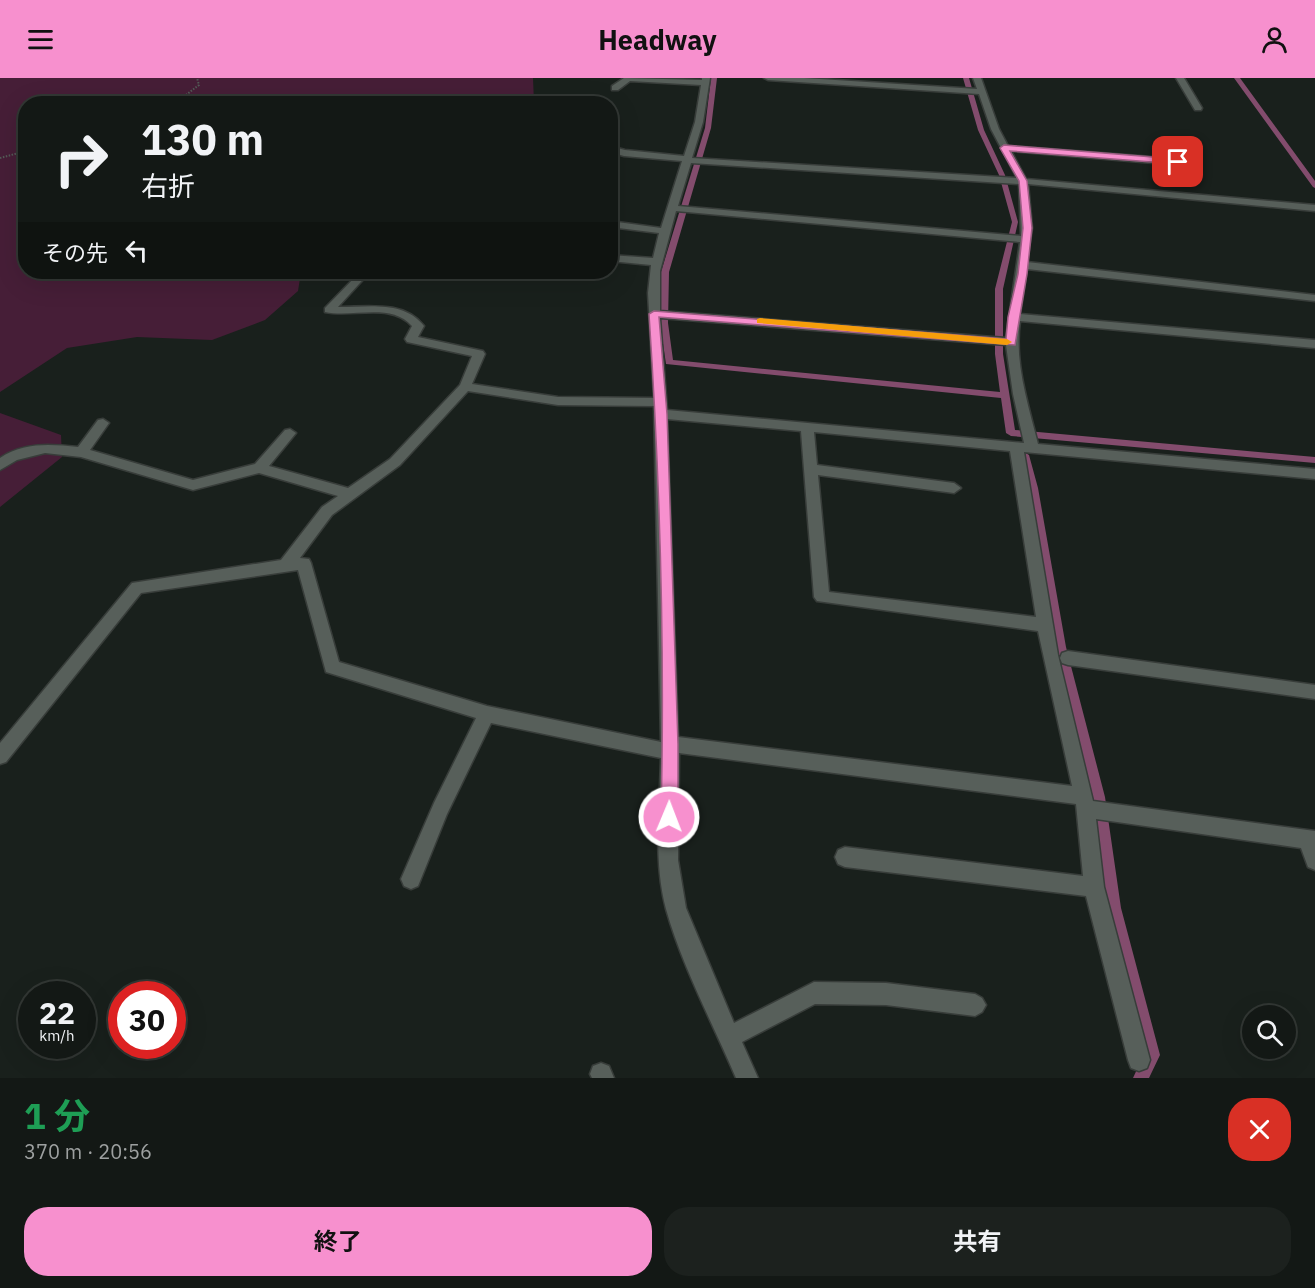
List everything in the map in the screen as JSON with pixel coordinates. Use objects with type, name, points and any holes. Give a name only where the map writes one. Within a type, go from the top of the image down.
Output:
[{"type":"street","points":[[680,78],[705,80]]},
{"type":"street","points":[[768,78],[973,91]]},
{"type":"street","points":[[977,78],[973,91],[1023,181],[1027,228],[1017,238]]},
{"type":"street","points":[[1180,78],[1198,108]]},
{"type":"street","points":[[615,88],[628,79],[705,80]]},
{"type":"street","points":[[705,80],[693,160],[680,208],[665,231],[653,293],[660,314],[670,748],[669,860],[676,908],[747,1078]]},
{"type":"street","points":[[1004,148],[1178,162]]},
{"type":"street","points":[[618,151],[693,160],[1023,181],[1315,208]]},
{"type":"street","points":[[680,208],[1017,238]]},
{"type":"street","points":[[618,225],[665,231]]},
{"type":"street","points":[[1017,238],[1023,266],[1013,317],[1002,342],[1019,394],[1027,441],[1045,625],[1093,807],[1094,887],[1139,1060]]},
{"type":"street","points":[[618,259],[658,262]]},
{"type":"street","points":[[1023,266],[1314,298]]},
{"type":"street","points":[[286,565],[327,511],[395,462],[465,387],[479,354],[411,339],[418,326],[409,316],[393,310],[329,310],[358,279]]},
{"type":"street","points":[[660,314],[1002,342]]},
{"type":"street","points":[[1013,317],[1315,344]]},
{"type":"street","points":[[465,387],[558,402],[661,408],[807,428],[1027,441],[1315,474]]},
{"type":"street","points":[[81,452],[103,423]]},
{"type":"street","points":[[807,428],[822,597],[1045,625]]},
{"type":"street","points":[[259,468],[290,433]]},
{"type":"street","points":[[0,465],[12,456],[45,448],[81,452],[193,485],[259,468],[350,494]]},
{"type":"street","points":[[810,469],[954,488]]},
{"type":"street","points":[[0,756],[137,586],[304,563],[332,667],[487,714],[670,748],[1312,840],[1315,860]]},
{"type":"street","points":[[1068,658],[1315,692]]},
{"type":"street","points":[[411,879],[440,809],[487,714]]},
{"type":"street","points":[[845,857],[1094,887]]},
{"type":"street","points":[[729,1037],[814,993],[886,994],[975,1005]]},
{"type":"path","points":[[185,96],[199,85],[197,78]]},
{"type":"path","points":[[0,158],[18,153]]},
{"type":"shaded area","points":[[0,78],[533,78],[534,96],[18,96],[18,279],[300,279],[298,291],[265,320],[212,340],[137,337],[67,348],[0,392]]},
{"type":"shaded area","points":[[0,413],[61,435],[62,457],[0,507]]},
{"type":"waterway","points":[[714,78],[708,128],[665,272],[664,323],[669,362],[1003,395]]},
{"type":"waterway","points":[[966,78],[981,130],[1002,175],[1015,222],[999,289],[999,354],[1011,433],[1315,460]]},
{"type":"waterway","points":[[1237,78],[1315,186]]},
{"type":"waterway","points":[[1024,455],[1033,488],[1060,647],[1099,797],[1114,908],[1152,1055],[1141,1078]]},
{"type":"slow traffic","points":[[760,321],[1007,342]]},
{"type":"route","points":[[669,817],[670,744],[661,414],[654,314],[1011,342],[1013,317],[1023,274],[1027,228],[1023,181],[1004,148],[1178,162]]}]
